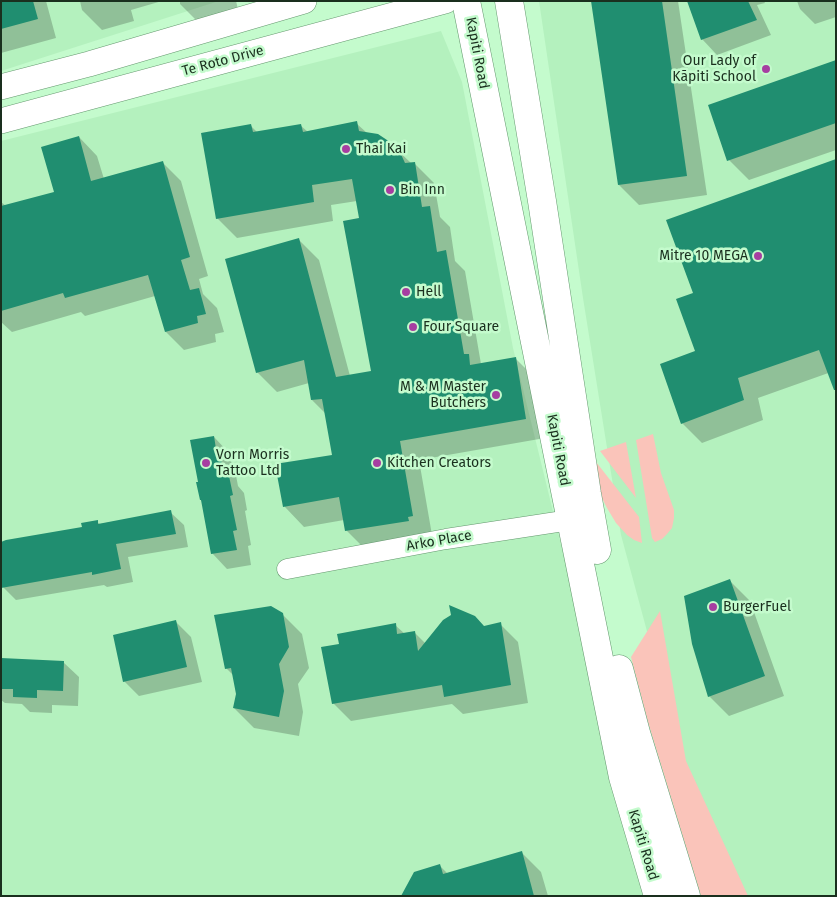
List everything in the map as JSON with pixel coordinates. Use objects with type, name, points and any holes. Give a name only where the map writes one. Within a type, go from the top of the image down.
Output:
[{"type":"main road","name":"Kapiti Road","points":[[466,1],[581,518],[636,733],[686,896]]},
{"type":"main road","name":"Kapiti Road","points":[[507,8],[542,201],[581,518],[623,777],[658,896]]},
{"type":"main road","points":[[623,777],[636,733]]},
{"type":"street","points":[[1,87],[304,1]]},
{"type":"street","points":[[367,22],[378,11],[381,1]]},
{"type":"street","name":"Te Roto Drive","points":[[1,121],[445,1]]},
{"type":"street","points":[[129,51],[139,84]]},
{"type":"street","name":"Arko Place","points":[[287,569],[446,539],[581,518]]},
{"type":"shaded area","points":[[1,1],[219,1],[1,71]]},
{"type":"shaded area","points":[[539,1],[836,1],[836,896],[727,896],[685,772],[621,535],[583,298]]},
{"type":"shaded area","points":[[441,31],[462,82],[513,348],[606,728],[653,896],[1,896],[1,141]]},
{"type":"shaded area","points":[[653,434],[661,473],[674,510],[672,528],[662,539],[655,542],[652,538],[636,440]]},
{"type":"shaded area","points":[[626,442],[636,498],[600,451]]},
{"type":"shaded area","points":[[593,458],[639,517],[642,543],[627,535],[616,523],[607,508],[600,494]]},
{"type":"shaded area","points":[[660,611],[686,761],[748,896],[701,896],[648,722],[631,657]]},
{"type":"building","points":[[1,1],[33,1],[38,19],[1,29]]},
{"type":"building","points":[[591,1],[662,1],[687,176],[618,185]]},
{"type":"building","points":[[687,1],[748,1],[757,20],[701,40]]},
{"type":"building","points":[[836,60],[836,123],[727,161],[708,105]]},
{"type":"building","points":[[357,121],[359,131],[378,134],[399,150],[405,163],[415,162],[422,207],[430,206],[437,252],[446,250],[464,354],[469,354],[470,365],[516,357],[526,419],[400,441],[413,516],[408,517],[409,521],[345,531],[339,497],[283,507],[275,464],[332,455],[322,399],[311,400],[304,360],[256,373],[225,259],[299,238],[336,377],[371,371],[343,221],[359,218],[352,179],[312,185],[314,202],[216,219],[201,133],[251,124],[253,132],[301,124],[303,132]]},
{"type":"building","points":[[79,136],[91,181],[163,161],[190,257],[181,260],[190,290],[199,288],[206,314],[197,316],[198,323],[165,332],[148,275],[65,298],[63,293],[1,311],[1,206],[54,192],[41,147]]},
{"type":"building","name":"Mitre 10 MEGA","points":[[836,159],[836,390],[834,390],[819,350],[738,378],[744,400],[681,424],[660,364],[695,351],[676,299],[693,293],[666,220]]},
{"type":"building","points":[[214,436],[216,449],[219,448],[224,477],[229,476],[233,495],[230,496],[237,530],[233,531],[237,550],[211,554],[196,482],[198,482],[190,440]]},
{"type":"building","points":[[171,510],[176,534],[116,544],[121,569],[92,575],[92,572],[1,588],[1,542],[82,527],[81,523],[98,520],[98,524]]},
{"type":"building","points":[[730,579],[765,676],[708,697],[692,644],[684,596]]},
{"type":"building","points":[[449,605],[475,616],[484,626],[501,622],[511,685],[444,697],[442,685],[332,704],[321,647],[339,644],[337,634],[396,623],[397,634],[415,631],[418,651],[443,620],[451,615]]},
{"type":"building","points":[[271,606],[283,613],[289,647],[279,664],[284,691],[279,717],[233,708],[236,694],[231,668],[225,669],[214,615]]},
{"type":"building","points":[[176,620],[187,667],[123,682],[113,635]]},
{"type":"building","points":[[1,658],[64,661],[63,691],[37,690],[37,698],[13,697],[13,689],[1,689]]},
{"type":"building","points":[[522,851],[534,896],[401,896],[414,872],[440,864],[443,874]]},
{"type":"place","name":"Our Lady of Kāpiti School","points":[[766,69]]},
{"type":"place","name":"Thai Kai","points":[[346,149]]},
{"type":"place","name":"Bin Inn","points":[[390,190]]},
{"type":"place","name":"Mitre 10 MEGA","points":[[758,256]]},
{"type":"place","name":"Hell","points":[[406,292]]},
{"type":"place","name":"Four Square","points":[[413,327]]},
{"type":"place","name":"M & M Master Butchers","points":[[496,395]]},
{"type":"place","name":"Vorn Morris Tattoo Ltd","points":[[206,463]]},
{"type":"place","name":"Kitchen Creators","points":[[377,463]]},
{"type":"place","name":"BurgerFuel","points":[[713,607]]}]
